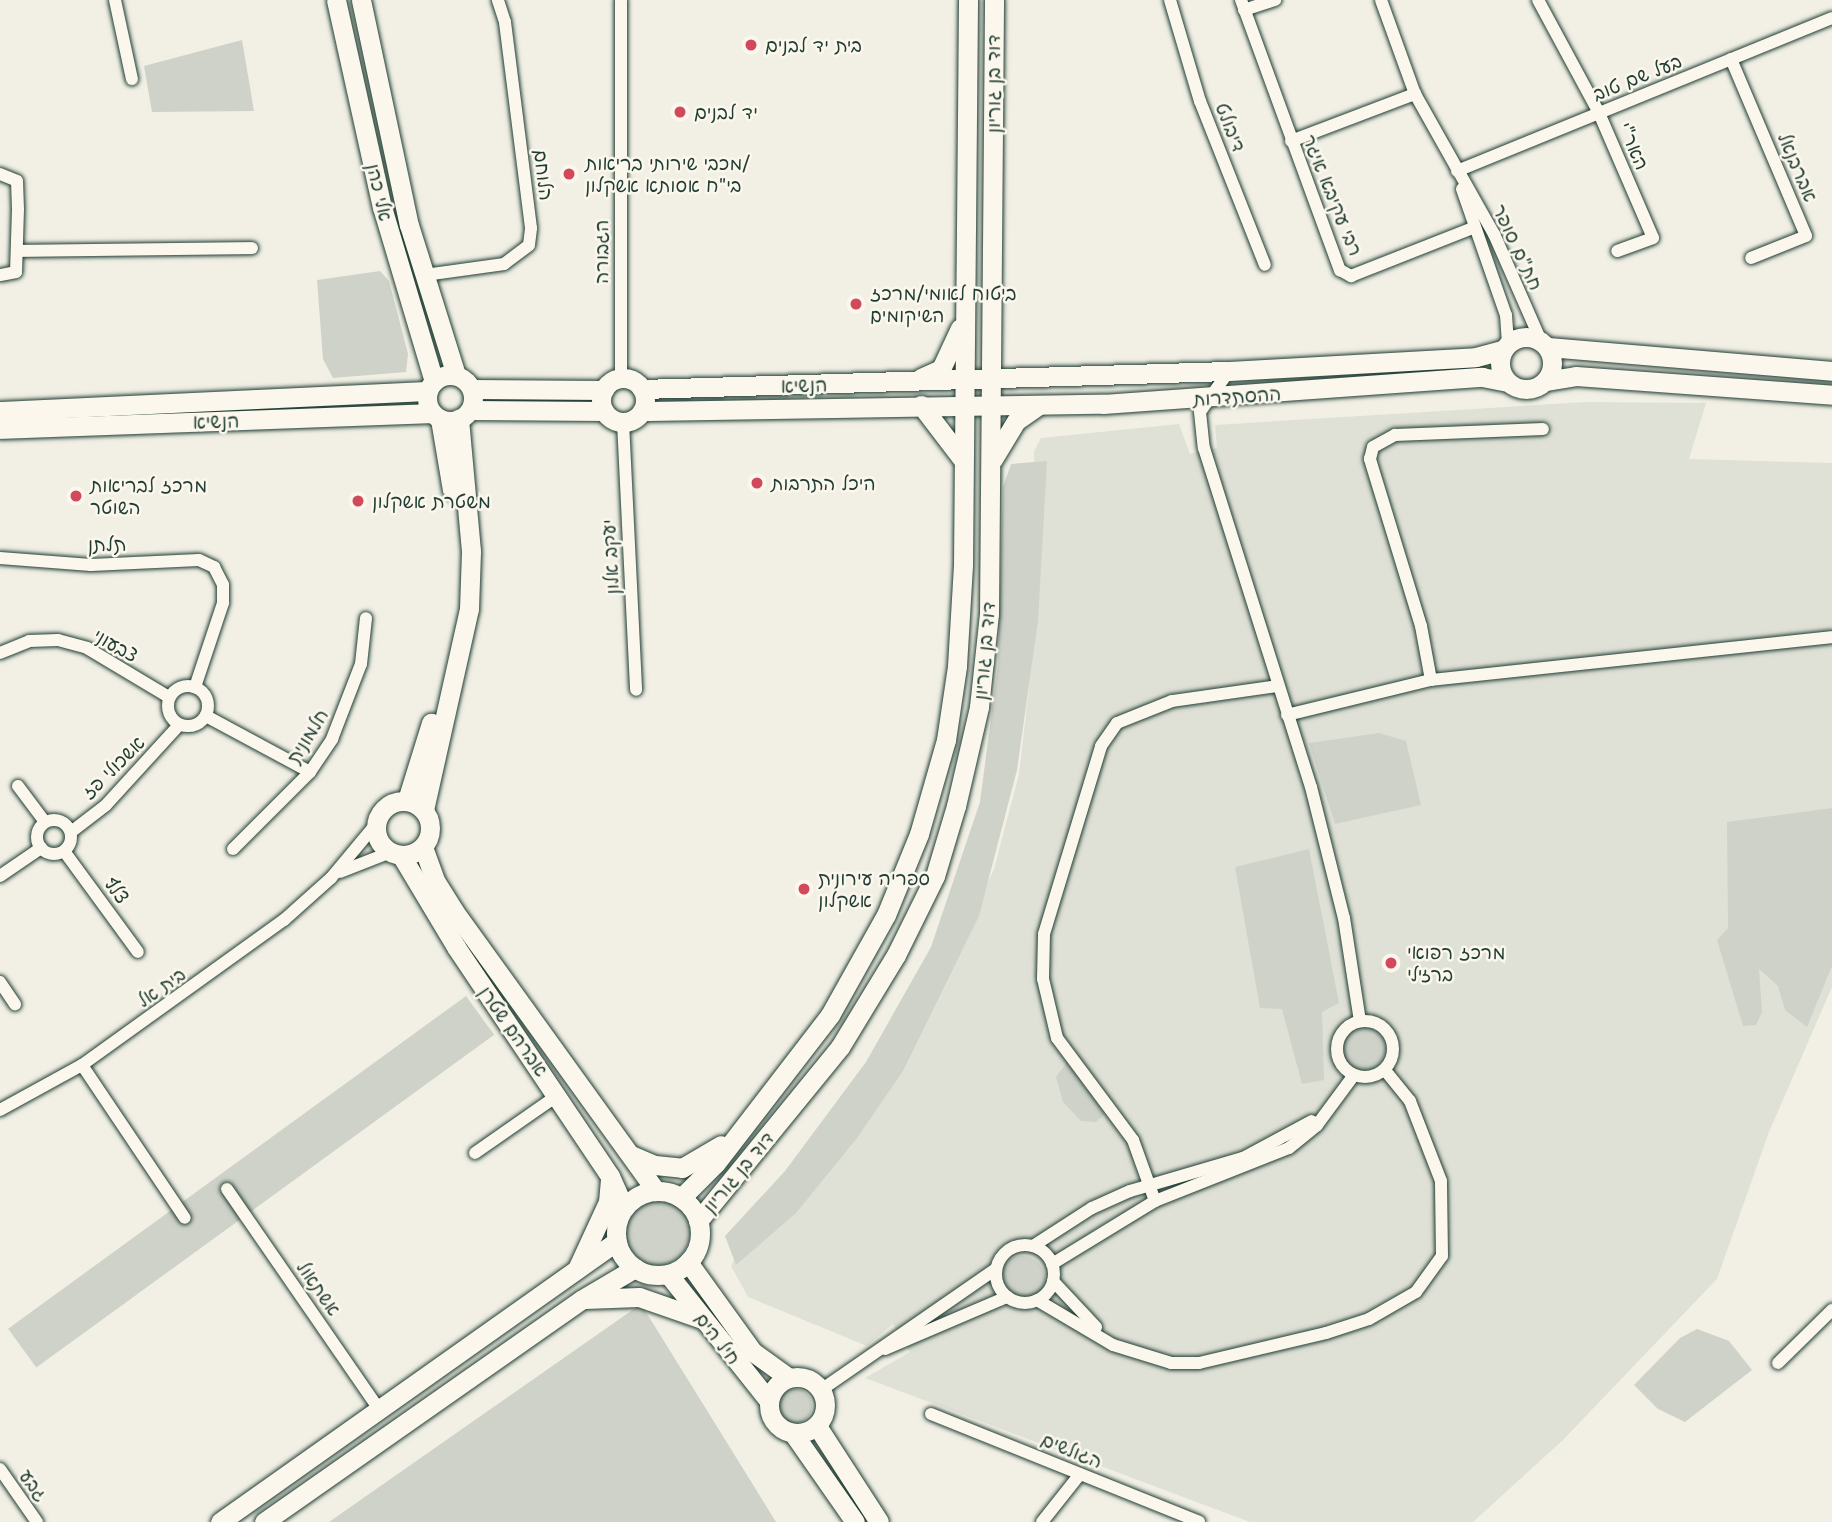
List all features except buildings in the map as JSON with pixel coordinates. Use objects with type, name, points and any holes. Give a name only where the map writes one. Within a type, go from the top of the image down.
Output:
[{"type":"street","points":[[115,0],[132,79]]},
{"type":"street","name":"אלי כהן","points":[[337,0],[382,207],[431,386],[450,415]]},
{"type":"street","name":"אלי כהן","points":[[361,0],[410,225],[456,375]]},
{"type":"street","name":"הלוחם","points":[[425,275],[504,264],[529,246],[524,173],[505,22],[498,0]]},
{"type":"street","name":"הגבורה","points":[[621,0],[621,378]]},
{"type":"street","name":"דוד בן גוריון","points":[[681,1198],[741,1130],[830,1015],[886,915],[919,834],[946,740],[957,666],[965,378],[968,0]]},
{"type":"street","name":"דוד בן גוריון","points":[[698,1220],[825,1070],[896,955],[935,876],[979,707],[989,614],[994,0]]},
{"type":"street","name":"דיבולט","points":[[1170,0],[1200,101],[1265,265]]},
{"type":"street","points":[[1243,5],[1275,0]]},
{"type":"street","name":"חת\"ם סופר","points":[[1381,0],[1415,94],[1494,234],[1544,344]]},
{"type":"street","name":"האר\"י","points":[[1538,0],[1599,113],[1653,238],[1617,251]]},
{"type":"street","name":"רבי עקיבא איגר","points":[[1243,5],[1340,270],[1352,276],[1473,229]]},
{"type":"street","name":"בעל שם טוב","points":[[1457,172],[1832,18]]},
{"type":"street","name":"אברבנאל","points":[[1731,59],[1806,236],[1751,258]]},
{"type":"street","points":[[1291,141],[1415,94]]},
{"type":"street","name":"חת\"ם סופר","points":[[1457,172],[1473,229],[1506,315],[1506,346]]},
{"type":"street","points":[[0,174],[17,181],[16,272],[0,275]]},
{"type":"street","points":[[17,251],[252,248]]},
{"type":"street","points":[[907,382],[941,369],[966,312]]},
{"type":"street","points":[[1832,371],[1544,344],[1524,336],[1506,346],[1501,370],[1508,382],[1531,389],[1545,380],[1576,376],[1832,395]]},
{"type":"street","points":[[992,340],[1003,360],[1028,377]]},
{"type":"street","points":[[1544,344],[1552,365],[1545,380]]},
{"type":"street","name":"ההסתדרות","points":[[965,378],[1229,371],[1476,358],[1506,346]]},
{"type":"street","points":[[1229,371],[1206,399],[1200,412],[1204,448],[1287,715],[1341,906],[1360,1021]]},
{"type":"street","points":[[456,375],[472,389],[604,390],[621,378],[642,389],[642,411],[623,422],[604,411],[604,390]]},
{"type":"street","name":"הנשיא","points":[[0,411],[431,386],[456,375]]},
{"type":"street","name":"ההסתדרות","points":[[964,404],[1039,405],[1206,399],[1482,377],[1508,382]]},
{"type":"street","name":"הנשיא","points":[[642,389],[965,378]]},
{"type":"street","points":[[416,805],[390,803],[376,824],[379,841],[396,854],[423,847],[430,825],[416,805],[458,594],[458,531],[450,415],[472,389]]},
{"type":"street","name":"הנשיא","points":[[642,411],[964,404]]},
{"type":"street","points":[[921,405],[963,460]]},
{"type":"street","points":[[991,463],[1016,421],[1039,405]]},
{"type":"street","name":"הנשיא","points":[[0,429],[604,411]]},
{"type":"street","name":"יעקב אלון","points":[[623,422],[636,690]]},
{"type":"street","points":[[1431,680],[1421,626],[1370,459],[1373,447],[1395,435],[1543,429]]},
{"type":"street","name":"תלתן","points":[[0,558],[91,565],[199,560],[214,567],[223,585],[223,603],[195,687]]},
{"type":"street","name":"חלמונית","points":[[233,849],[310,772],[332,739],[352,697],[366,618]]},
{"type":"street","points":[[1287,715],[1431,680],[1832,637]]},
{"type":"street","name":"צבעוני","points":[[0,653],[29,641],[58,640],[87,648],[169,697]]},
{"type":"street","points":[[183,686],[195,687],[206,696],[206,716],[191,727],[179,725],[170,716],[169,697],[183,686]]},
{"type":"street","points":[[1155,1201],[1151,1182],[1127,1131],[1057,1038],[1043,979],[1044,934],[1101,746],[1117,723],[1172,701],[1278,686]]},
{"type":"street","points":[[206,716],[310,772]]},
{"type":"street","name":"אשכולי פז","points":[[71,832],[106,805],[179,725]]},
{"type":"street","points":[[18,786],[45,822]]},
{"type":"street","points":[[41,848],[55,854],[64,850],[71,832],[60,821],[45,822]]},
{"type":"street","points":[[41,848],[37,834],[45,822]]},
{"type":"street","name":"בית אל","points":[[0,1111],[82,1065],[284,920],[331,878],[376,824]]},
{"type":"street","name":"אברהם שטרן","points":[[423,847],[436,882],[454,911],[656,1191]]},
{"type":"street","points":[[0,876],[41,848]]},
{"type":"street","name":"צלף","points":[[64,850],[138,952]]},
{"type":"street","name":"בית אל","points":[[331,878],[396,854]]},
{"type":"street","name":"אברהם שטרן","points":[[396,854],[610,1175],[624,1208]]},
{"type":"street","points":[[0,982],[15,1004]]},
{"type":"street","points":[[1360,1021],[1377,1023],[1390,1035],[1393,1057],[1385,1070],[1367,1078],[1354,1075],[1341,1063],[1337,1046],[1345,1029],[1360,1021]]},
{"type":"street","points":[[82,1065],[185,1218]]},
{"type":"street","points":[[1037,1300],[1113,1345],[1171,1363],[1199,1363],[1358,1322],[1416,1292],[1442,1256],[1441,1181],[1410,1101],[1385,1070]]},
{"type":"street","points":[[1052,1264],[1155,1201],[1289,1147],[1336,1105],[1354,1075]]},
{"type":"street","points":[[475,1153],[558,1095]]},
{"type":"street","points":[[821,1390],[996,1269],[1014,1247],[1032,1246],[1092,1208],[1151,1182],[1261,1150],[1336,1105]]},
{"type":"street","points":[[628,1153],[655,1165],[682,1168],[741,1130]]},
{"type":"street","points":[[577,1269],[608,1202],[610,1175]]},
{"type":"street","name":"אשתאול","points":[[227,1189],[379,1409]]},
{"type":"street","points":[[220,1522],[617,1241],[624,1208],[638,1196],[656,1191],[681,1198],[698,1220],[699,1242],[688,1262],[668,1274],[635,1268],[581,1300],[264,1522]]},
{"type":"street","points":[[617,1241],[635,1268]]},
{"type":"street","points":[[1032,1246],[1052,1264],[1053,1281],[1113,1345]]},
{"type":"street","name":"חיל הים","points":[[688,1262],[753,1352],[789,1378]]},
{"type":"street","points":[[996,1269],[998,1284],[1007,1297],[1021,1303],[1037,1300],[1053,1281]]},
{"type":"street","name":"חיל הים","points":[[668,1274],[769,1401]]},
{"type":"street","points":[[581,1300],[639,1297],[706,1321]]},
{"type":"street","points":[[872,1354],[1007,1297]]},
{"type":"street","points":[[1778,1363],[1832,1310]]},
{"type":"street","points":[[817,1426],[825,1404],[821,1390],[806,1379],[789,1378],[776,1387],[769,1401],[777,1426],[793,1433],[855,1522]]},
{"type":"street","name":"הגולשים","points":[[931,1414],[1196,1522]]},
{"type":"street","points":[[793,1433],[817,1426]]},
{"type":"street","points":[[817,1426],[879,1522]]},
{"type":"street","name":"גבע","points":[[0,1469],[37,1522]]},
{"type":"street","points":[[1042,1522],[1080,1474]]},
{"type":"shaded area","points":[[242,40],[254,111],[152,112],[144,66]]},
{"type":"shaded area","points":[[380,271],[389,281],[408,354],[406,372],[333,378],[323,359],[317,280]]},
{"type":"shaded area","name":"מרכז רפואי ברזילי","points":[[1585,402],[1706,403],[1689,459],[1832,463],[1832,987],[1769,1132],[1717,1279],[1562,1441],[1473,1522],[1250,1522],[865,1378],[910,1352],[893,1324],[867,1346],[748,1297],[731,1266],[740,1247],[962,939],[994,869],[1019,774],[1032,661],[1034,451],[1041,438],[1179,424],[1190,454],[1217,448],[1215,425]]},
{"type":"shaded area","points":[[1047,461],[1038,621],[1017,770],[979,916],[903,1071],[857,1138],[796,1213],[736,1265],[725,1236],[785,1171],[866,1062],[931,947],[980,802],[998,664],[1003,487],[1011,464]]},
{"type":"shaded area","points":[[1379,733],[1406,741],[1421,805],[1335,824],[1309,743]]},
{"type":"shaded area","points":[[1832,808],[1832,966],[1807,1027],[1785,1010],[1778,986],[1759,969],[1762,1012],[1756,1025],[1743,1026],[1717,940],[1728,928],[1727,822]]},
{"type":"shaded area","points":[[1309,849],[1339,1003],[1322,1012],[1324,1080],[1302,1084],[1282,1009],[1260,1008],[1235,867]]},
{"type":"shaded area","points":[[466,996],[494,1035],[36,1368],[8,1329]]},
{"type":"shaded area","points":[[1364,1028],[1379,1034],[1385,1049],[1379,1064],[1364,1070],[1349,1064],[1343,1049],[1349,1034]]},
{"type":"shaded area","points":[[1067,1062],[1105,1114],[1096,1122],[1081,1121],[1063,1102],[1056,1077]]},
{"type":"shaded area","points":[[656,1198],[669,1201],[680,1208],[687,1219],[690,1232],[687,1245],[680,1256],[669,1263],[656,1266],[643,1263],[632,1256],[625,1245],[622,1232],[625,1219],[632,1208],[643,1201]]},
{"type":"shaded area","points":[[1022,1256],[1038,1263],[1045,1279],[1038,1295],[1022,1302],[1006,1295],[999,1279],[1006,1263]]},
{"type":"shaded area","points":[[641,1304],[776,1522],[329,1522]]},
{"type":"shaded area","points":[[1697,1329],[1729,1341],[1752,1370],[1685,1422],[1658,1409],[1634,1385],[1680,1338]]},
{"type":"shaded area","points":[[795,1389],[807,1394],[812,1406],[807,1418],[795,1423],[783,1418],[778,1406],[783,1394]]},
{"type":"place","name":"בית יד לבנים","points":[[751,45]]},
{"type":"place","name":"יד לבנים","points":[[680,112]]},
{"type":"place","name":"מכבי שירותי בריאות/ בי\"ח אסותא אשקלון","points":[[569,174]]},
{"type":"place","name":"ביטוח לאומי/מרכז השיקומים","points":[[856,304]]},
{"type":"place","name":"היכל התרבות","points":[[757,483]]},
{"type":"place","name":"מרכז לבריאות השוטר","points":[[76,496]]},
{"type":"place","name":"משטרת אשקלון","points":[[358,501]]},
{"type":"place","name":"ספריה עירונית אשקלון","points":[[804,889]]},
{"type":"place","name":"מרכז רפואי ברזילי","points":[[1391,963]]}]
